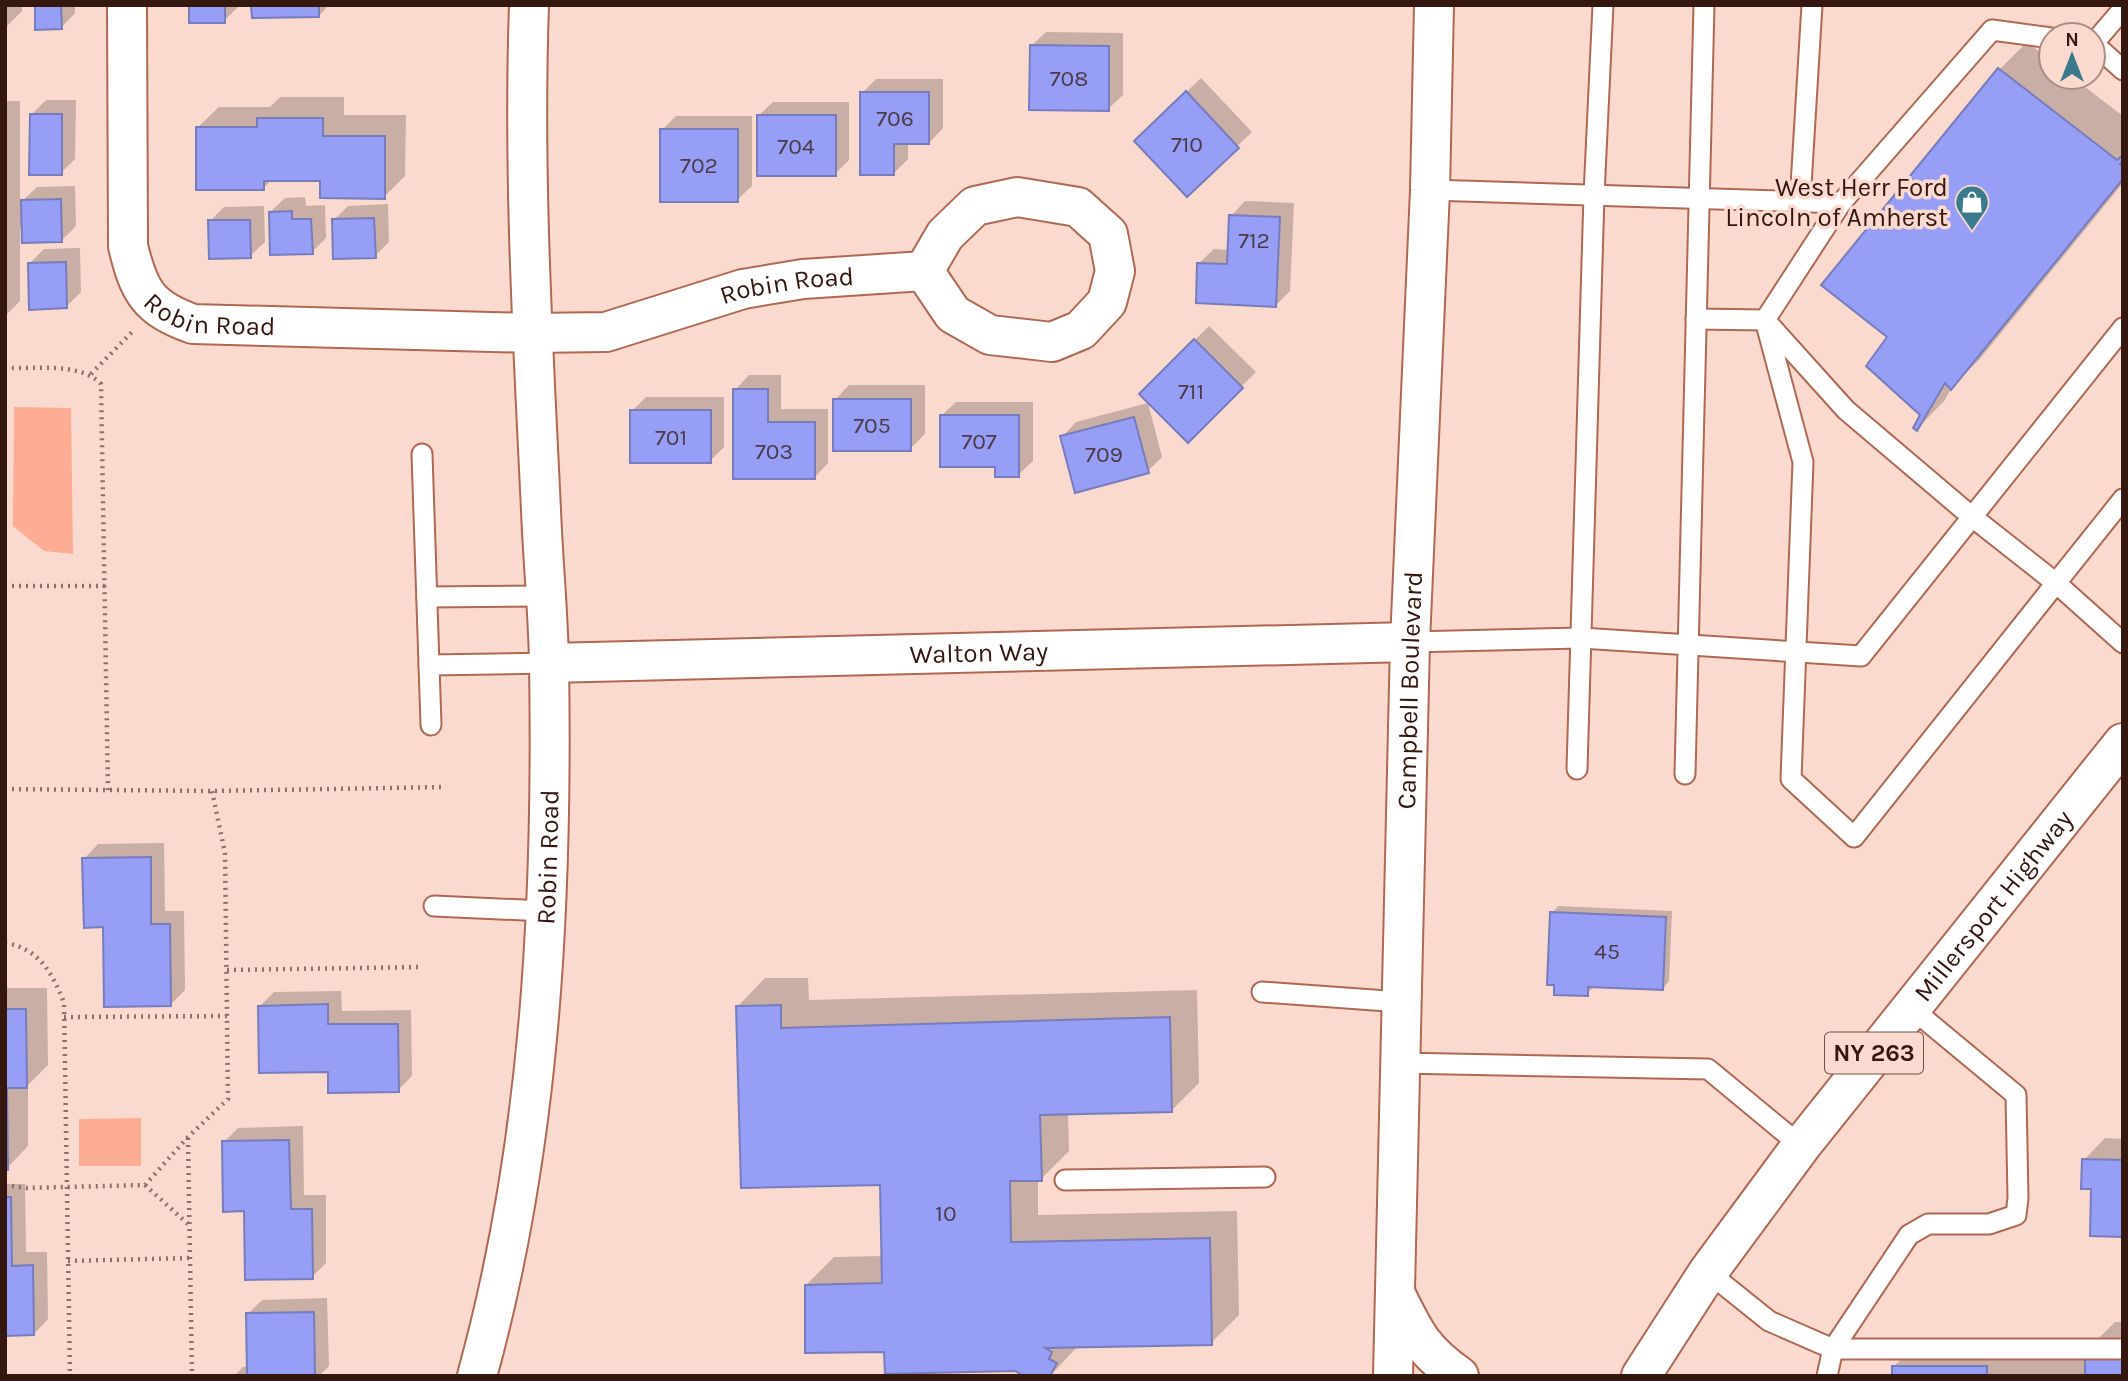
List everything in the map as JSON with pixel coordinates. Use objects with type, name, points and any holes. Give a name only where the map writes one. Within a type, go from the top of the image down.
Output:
[{"type":"street","name":"Robin Road","points":[[127,5],[128,246],[135,278],[145,295],[156,307],[193,324],[532,333],[606,332],[743,289],[803,279],[923,271]]},
{"type":"street","name":"Robin Road","points":[[477,1376],[492,1320],[519,1191],[542,985],[545,911],[549,663],[532,333],[527,152],[529,5]]},
{"type":"street","name":"Campbell Boulevard","points":[[1393,1376],[1410,642],[1430,190],[1434,5]]},
{"type":"street","points":[[1017,197],[1079,207],[1108,234],[1115,271],[1107,302],[1081,330],[1052,342],[990,335],[953,314],[923,271],[945,235],[975,206],[1017,197]]},
{"type":"street","name":"Walton Way","points":[[549,663],[1410,642]]},
{"type":"street","name":"Millersport Highway","points":[[1641,1376],[1709,1272],[1801,1146],[2123,743]]},
{"type":"street","points":[[1395,1293],[1418,1339],[1438,1361],[1459,1376]]},
{"type":"lane","points":[[1577,769],[1594,195],[1603,5]]},
{"type":"lane","points":[[1685,774],[1704,5]]},
{"type":"lane","points":[[1800,202],[1812,5]]},
{"type":"lane","points":[[2107,28],[2123,9]]},
{"type":"lane","points":[[2037,36],[1992,30],[1841,204],[1765,320],[1802,462],[1791,779],[1854,837],[2123,499]]},
{"type":"lane","points":[[2107,56],[2123,70]]},
{"type":"lane","points":[[1430,190],[1841,204]]},
{"type":"lane","points":[[1696,318],[1765,320],[1846,410],[1971,516],[2056,583],[2123,643]]},
{"type":"lane","points":[[1410,642],[1581,638],[1861,656],[2123,328]]},
{"type":"lane","points":[[422,454],[431,725]]},
{"type":"lane","points":[[427,597],[546,596]]},
{"type":"lane","points":[[429,666],[549,663]]},
{"type":"lane","points":[[434,906],[545,911]]},
{"type":"lane","points":[[1262,992],[1401,1002]]},
{"type":"lane","points":[[1827,1376],[1833,1349],[1909,1235],[1928,1224],[1989,1224],[2016,1215],[2016,1095],[1910,1007]]},
{"type":"lane","points":[[1399,1063],[1709,1069],[1801,1146]]},
{"type":"lane","points":[[1065,1180],[1265,1177]]},
{"type":"lane","points":[[1709,1272],[1769,1321],[1833,1349],[2123,1349]]},
{"type":"path","points":[[92,374],[156,307]]},
{"type":"path","points":[[5,368],[78,370],[92,374],[101,384],[108,791]]},
{"type":"path","points":[[5,586],[105,586]]},
{"type":"path","points":[[5,789],[212,791],[446,787]]},
{"type":"path","points":[[145,1185],[228,1098],[225,853],[212,791]]},
{"type":"path","points":[[5,943],[18,945],[37,957],[48,969],[64,1003],[70,1376]]},
{"type":"path","points":[[227,970],[423,967]]},
{"type":"path","points":[[64,1017],[228,1016]]},
{"type":"path","points":[[188,1138],[192,1376]]},
{"type":"path","points":[[5,1185],[66,1188],[145,1185],[188,1225]]},
{"type":"path","points":[[68,1261],[189,1258]]},
{"type":"shaded area","points":[[14,407],[71,408],[73,554],[44,551],[13,526]]},
{"type":"shaded area","points":[[141,1118],[141,1166],[79,1166],[79,1119]]},
{"type":"building","points":[[35,5],[61,5],[62,29],[35,30]]},
{"type":"building","points":[[189,5],[225,5],[225,23],[189,23]]},
{"type":"building","points":[[251,5],[319,5],[319,17],[252,18]]},
{"type":"building","points":[[1030,45],[1109,46],[1109,111],[1029,110]]},
{"type":"building","name":"West Herr Ford Lincoln of Amherst","points":[[1998,68],[2117,160],[2123,155],[2123,162],[2120,164],[2123,167],[2123,179],[1951,390],[1945,383],[1917,431],[1913,428],[1920,415],[1866,366],[1887,337],[1821,285]]},
{"type":"building","points":[[1186,91],[1239,148],[1187,197],[1134,141]]},
{"type":"building","points":[[860,92],[929,92],[929,144],[894,144],[894,175],[860,175]]},
{"type":"building","points":[[30,114],[62,114],[62,175],[29,175]]},
{"type":"building","points":[[757,115],[836,115],[836,176],[757,176]]},
{"type":"building","points":[[257,118],[323,118],[323,136],[385,136],[385,199],[320,198],[320,181],[264,181],[264,190],[196,190],[196,127],[257,127]]},
{"type":"building","points":[[660,129],[738,129],[738,202],[660,202]]},
{"type":"building","points":[[61,199],[62,242],[22,243],[21,200]]},
{"type":"building","points":[[292,211],[292,219],[311,219],[313,254],[270,255],[269,212]]},
{"type":"building","points":[[1229,215],[1280,217],[1276,307],[1196,303],[1197,263],[1227,264]]},
{"type":"building","points":[[374,218],[376,258],[333,259],[332,219]]},
{"type":"building","points":[[208,220],[250,220],[251,258],[209,259]]},
{"type":"building","points":[[66,262],[67,308],[29,310],[28,263]]},
{"type":"building","points":[[1194,339],[1243,388],[1188,443],[1139,394]]},
{"type":"building","points":[[733,389],[768,389],[768,422],[815,422],[815,479],[733,479]]},
{"type":"building","points":[[833,399],[911,399],[911,451],[833,451]]},
{"type":"building","points":[[630,410],[711,410],[711,463],[630,463]]},
{"type":"building","points":[[940,415],[1019,415],[1019,477],[995,477],[995,467],[940,467]]},
{"type":"building","points":[[1134,417],[1149,473],[1075,493],[1060,436]]},
{"type":"building","points":[[151,857],[151,924],[170,924],[171,1006],[104,1007],[103,927],[84,928],[82,858]]},
{"type":"building","points":[[1550,912],[1666,917],[1663,990],[1588,987],[1588,996],[1554,995],[1554,985],[1547,985]]},
{"type":"building","points":[[328,1004],[328,1024],[398,1024],[399,1092],[328,1093],[328,1072],[259,1073],[258,1006]]},
{"type":"building","points":[[781,1005],[781,1028],[1170,1017],[1172,1112],[1040,1115],[1042,1181],[1010,1181],[1011,1242],[1210,1238],[1212,1345],[1045,1348],[1052,1352],[1049,1359],[1057,1363],[1050,1376],[1024,1376],[1015,1371],[885,1374],[884,1352],[805,1353],[805,1285],[882,1283],[880,1185],[741,1188],[736,1006]]},
{"type":"building","points":[[5,1009],[26,1009],[27,1088],[7,1088],[8,1170],[5,1170]]},
{"type":"building","points":[[289,1140],[291,1209],[312,1209],[313,1279],[245,1280],[244,1211],[223,1212],[222,1141]]},
{"type":"building","points":[[2082,1159],[2123,1160],[2123,1237],[2090,1236],[2091,1189],[2081,1189]]},
{"type":"building","points":[[5,1197],[11,1197],[12,1266],[33,1265],[34,1335],[5,1336]]},
{"type":"building","points":[[314,1312],[315,1376],[247,1376],[246,1313]]},
{"type":"building","points":[[2085,1349],[2123,1349],[2123,1376],[2085,1376]]},
{"type":"building","points":[[1892,1366],[1987,1366],[1987,1376],[1892,1376]]},
{"type":"place","name":"West Herr Ford Lincoln of Amherst","points":[[1972,232]]}]
